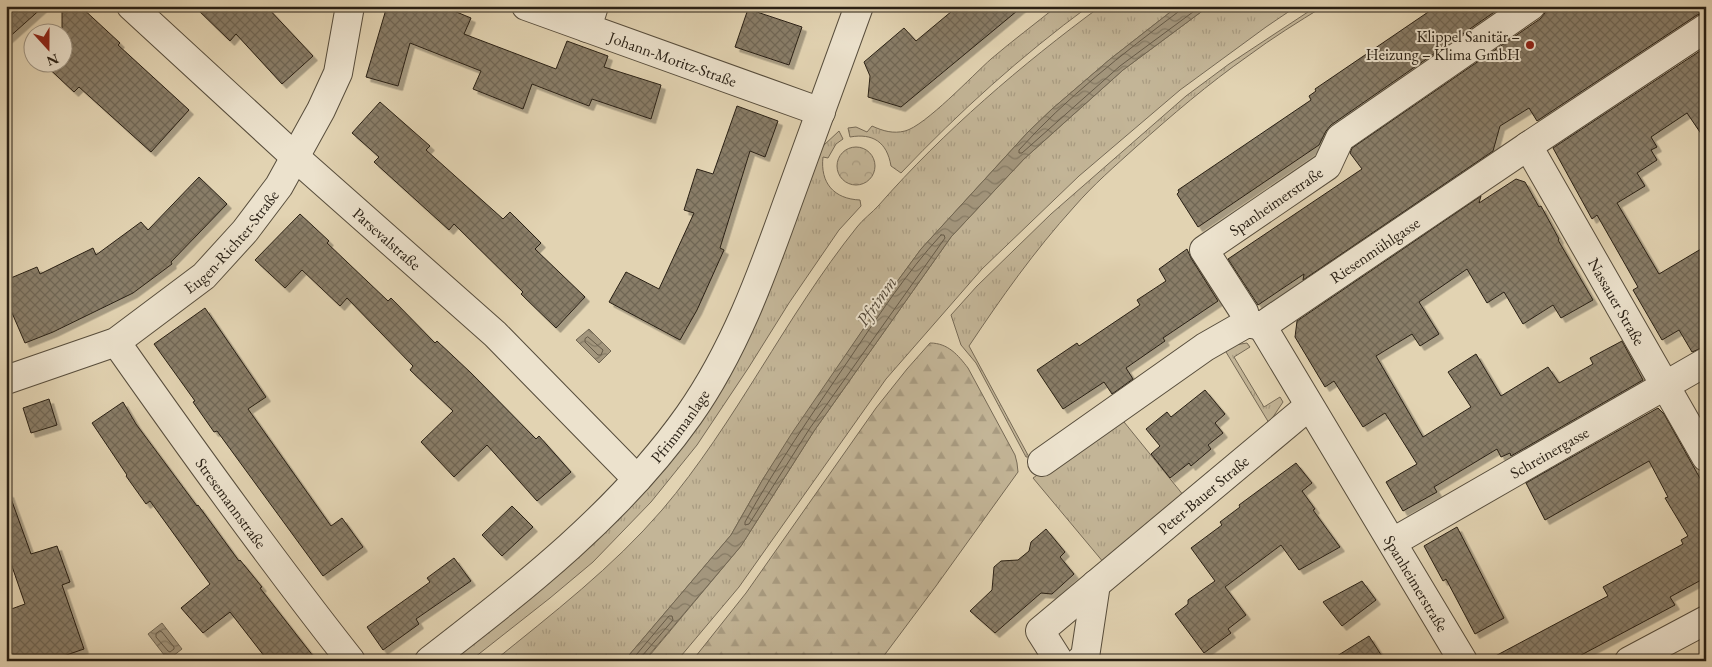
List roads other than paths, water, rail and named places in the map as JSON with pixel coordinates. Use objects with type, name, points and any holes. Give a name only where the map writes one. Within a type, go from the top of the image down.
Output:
[{"type":"street","name":"Parsevalstraße","points":[[131,6],[295,157],[496,334],[637,479]]},
{"type":"street","name":"Eugen-Richter-Straße","points":[[6,380],[116,342],[204,276],[245,231],[279,186],[321,110],[338,74],[350,6]]},
{"type":"street","name":"Johann-Moritz-Straße","points":[[526,6],[591,17],[820,112]]},
{"type":"street","name":"Pfrimmanlage","points":[[428,661],[546,568],[609,509],[672,439],[690,414],[712,379],[747,312],[859,6]]},
{"type":"street","name":"Spanheimerstraße","points":[[1463,661],[1393,542],[1309,406],[1204,250],[1327,166],[1340,138],[1531,6]]},
{"type":"street","name":"Riesenmühlgasse","points":[[1042,462],[1205,346],[1255,324],[1706,28]]},
{"type":"street","name":"Nassauer Straße","points":[[1528,146],[1706,457]]},
{"type":"street","name":"Stresemannstraße","points":[[116,342],[214,480],[351,661]]},
{"type":"street","name":"Schreinergasse","points":[[1393,542],[1706,362]]},
{"type":"street","name":"Peter-Bauer Straße","points":[[1059,661],[1040,631],[1309,406]]},
{"type":"street","points":[[1080,661],[1085,657],[1096,584]]},
{"type":"street","points":[[1628,661],[1706,620]]},
{"type":"water","points":[[1178,6],[1209,6],[1123,70],[1024,159],[951,237],[814,431],[741,546],[644,661],[624,661],[731,535],[792,433],[877,309],[921,249],[1028,132],[1052,109],[1109,60]]},
{"type":"water","points":[[589,329],[611,351],[599,363],[576,340]]},
{"type":"water","points":[[162,623],[182,649],[168,660],[148,634]]},
{"type":"place","name":"Klippel Sanitär – Heizung – Klima GmbH","points":[[1530,45]]},
{"type":"water label","name":"Pfrimm","points":[[876,301]]}]
